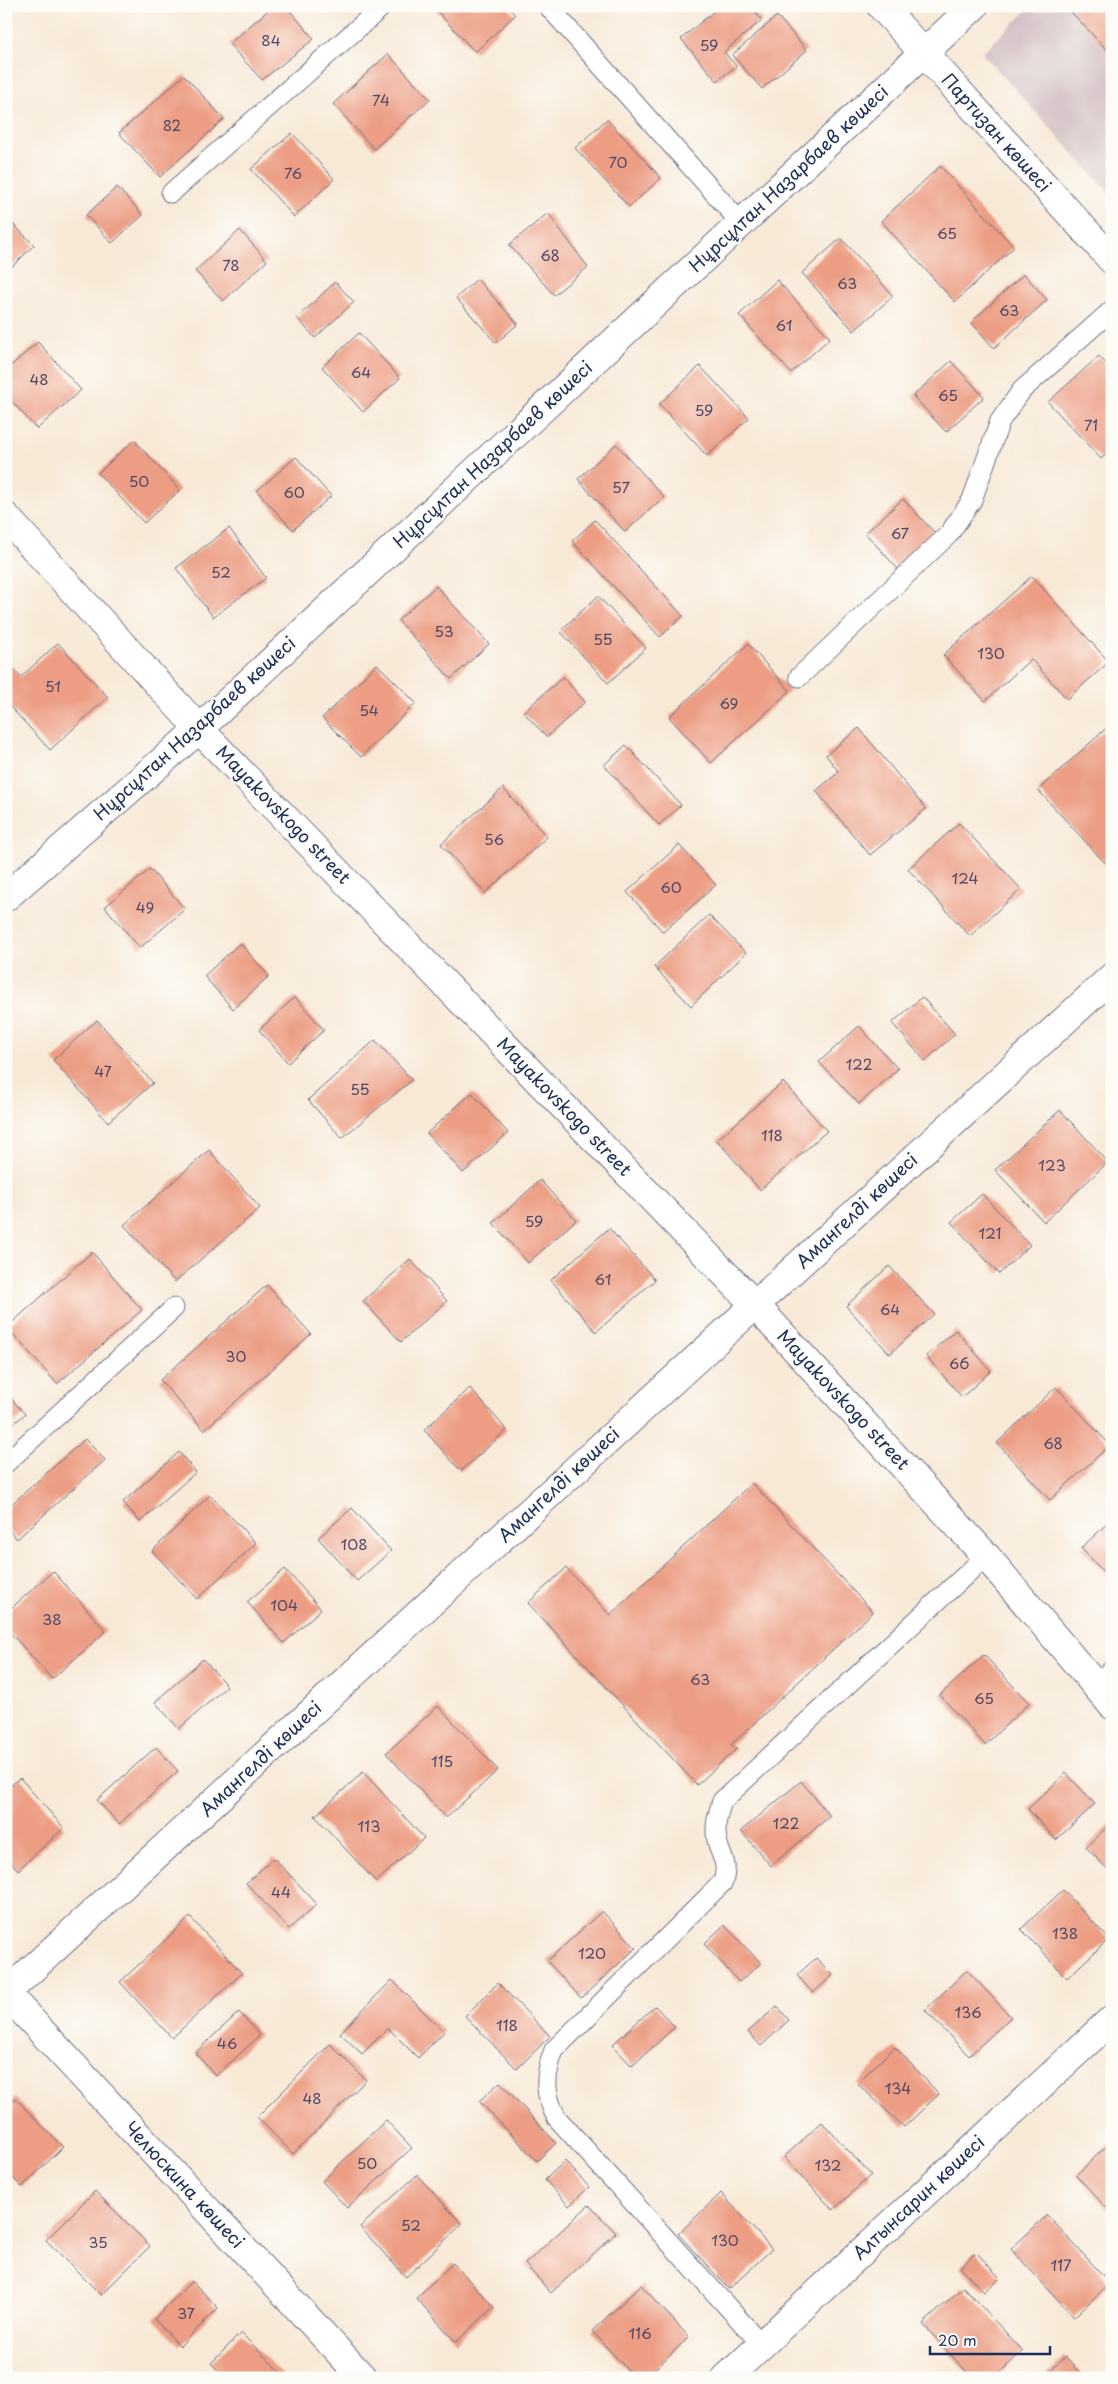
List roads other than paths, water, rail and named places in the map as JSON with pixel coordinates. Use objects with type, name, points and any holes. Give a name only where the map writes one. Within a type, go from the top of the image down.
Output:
[{"type":"street","name":"Партизан көшесі","points":[[881,6],[1112,260]]},
{"type":"street","name":"Нұрсұлтан Назарбаев көшесі","points":[[6,897],[199,729],[974,6]]},
{"type":"street","name":"Mayakovskogo street","points":[[6,518],[199,729],[755,1305],[1106,1686]]},
{"type":"street","name":"Амангелді көшесі","points":[[6,1993],[1112,977]]},
{"type":"street","name":"Челюскина көшесі","points":[[6,1993],[362,2378]]},
{"type":"street","name":"Алтынсарин көшесі","points":[[726,2378],[1112,2018]]},
{"type":"lane","points":[[171,193],[383,6]]},
{"type":"lane","points":[[548,6],[741,224]]},
{"type":"lane","points":[[799,676],[949,534],[972,500],[1000,421],[1022,390],[1112,310]]},
{"type":"lane","points":[[6,1463],[174,1308]]},
{"type":"lane","points":[[762,2345],[557,2118],[549,2104],[545,2086],[548,2066],[554,2050],[723,1882],[727,1867],[717,1840],[716,1820],[722,1801],[986,1556]]}]
